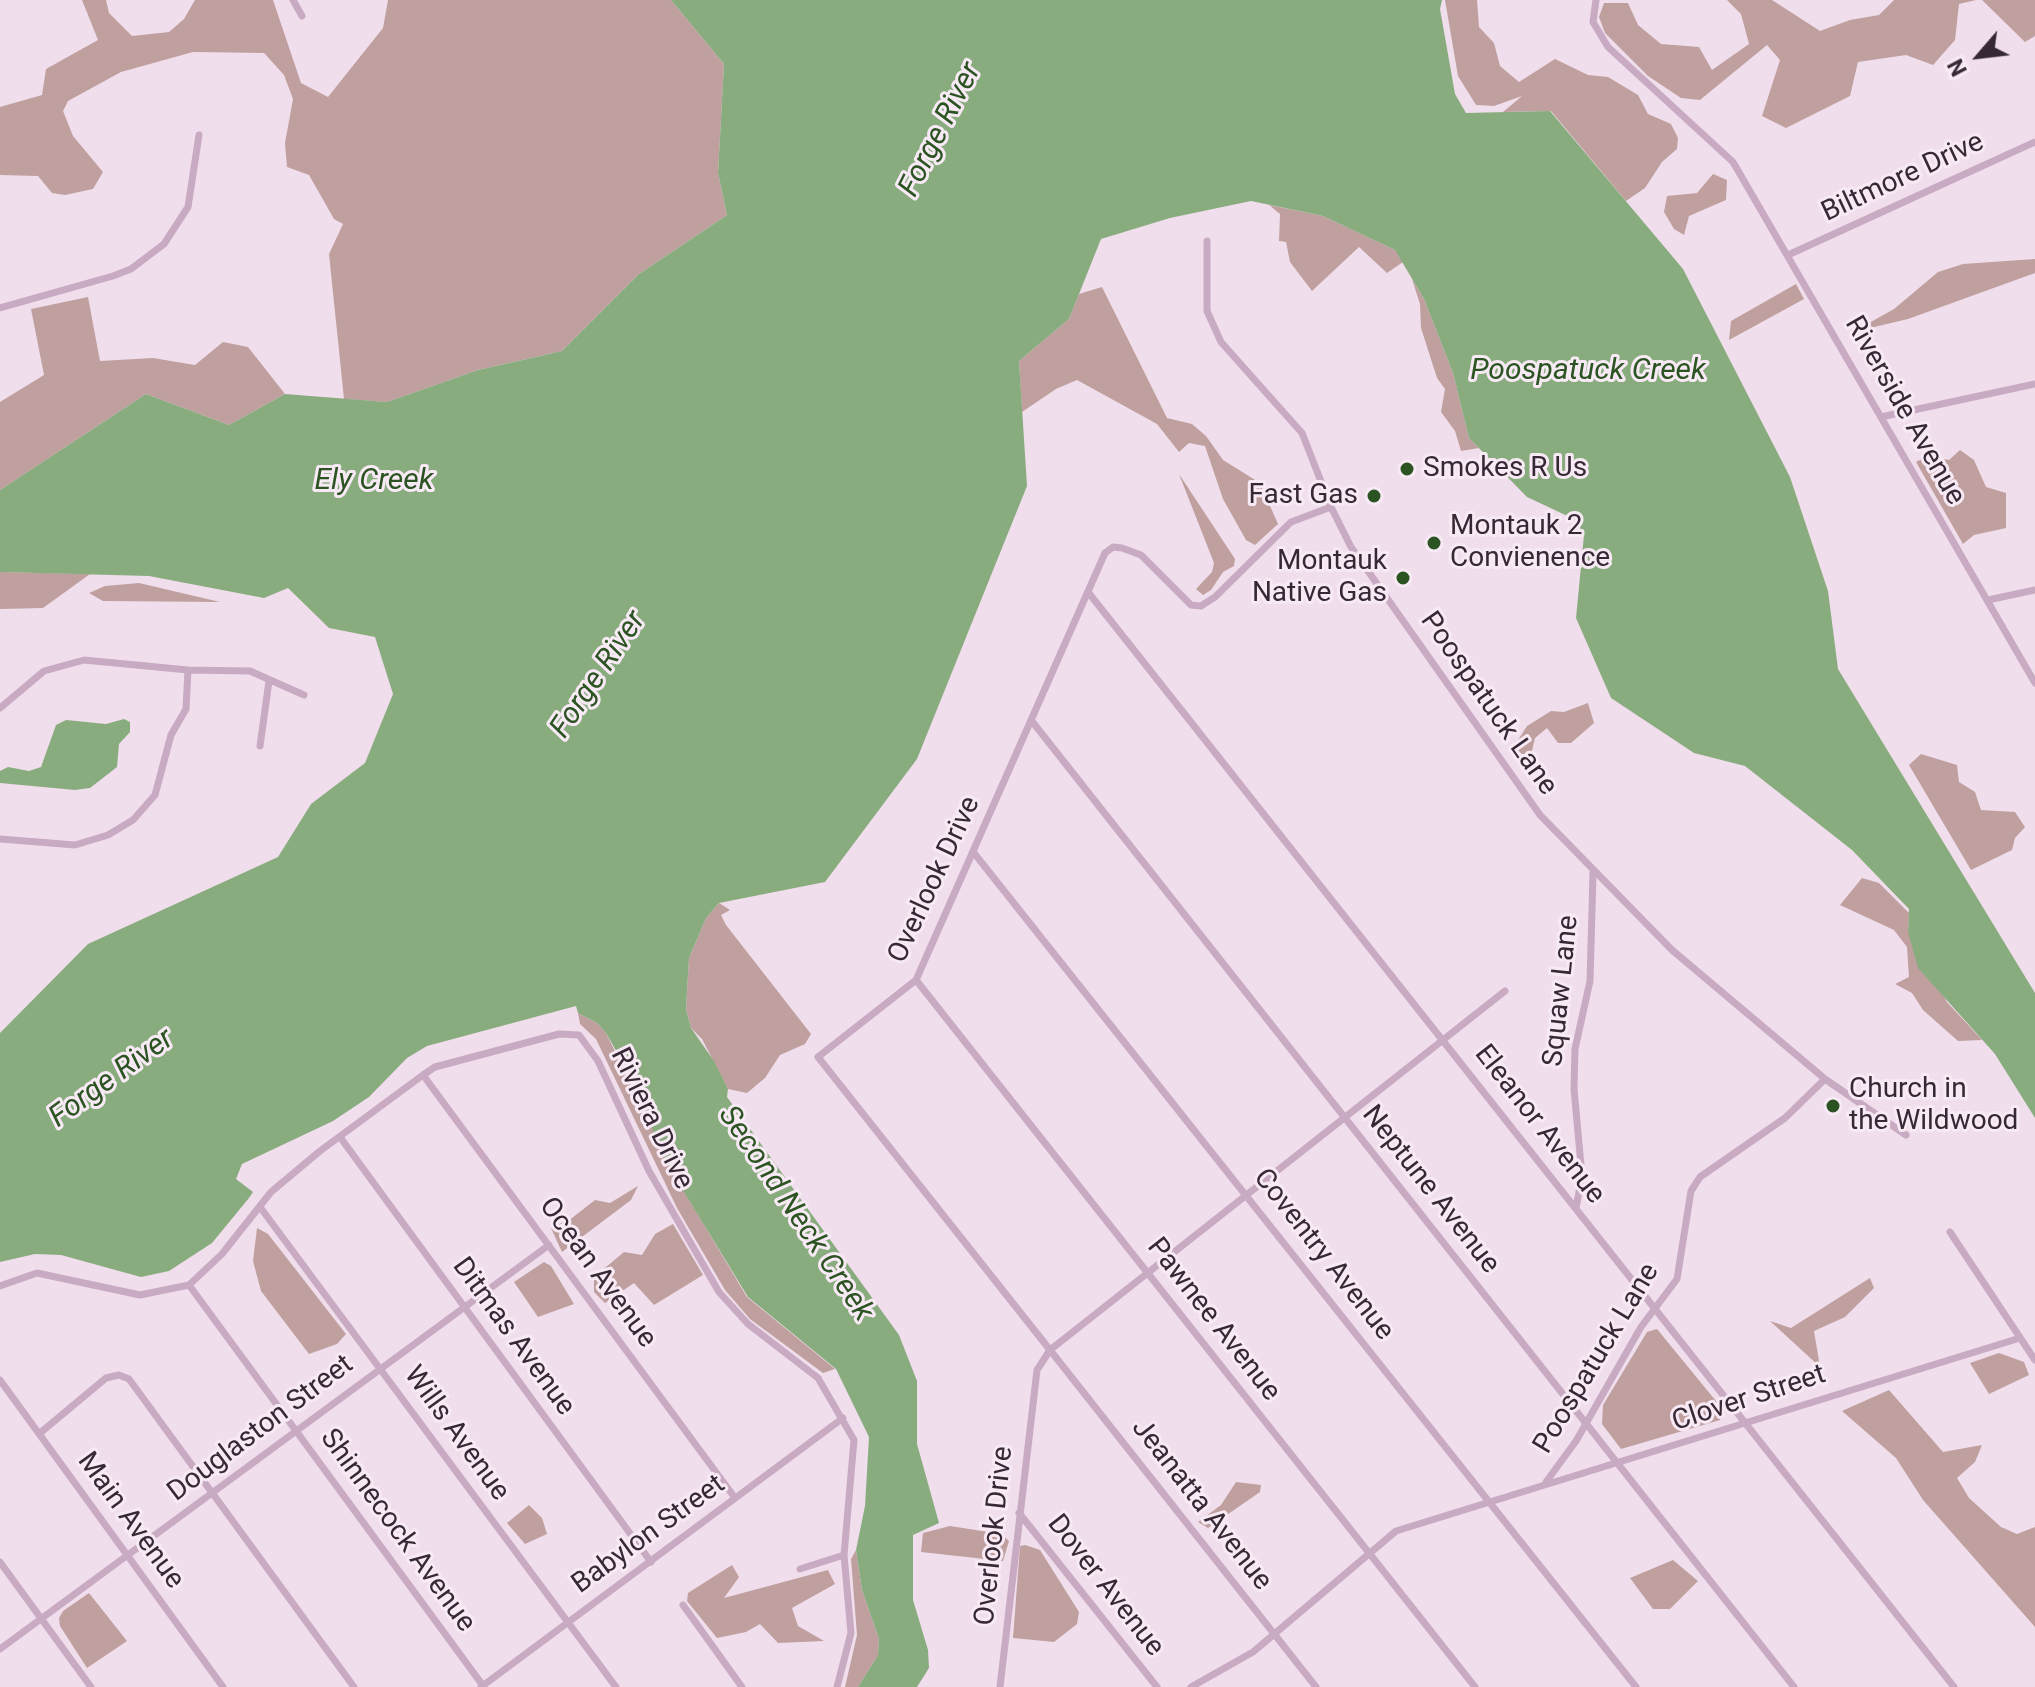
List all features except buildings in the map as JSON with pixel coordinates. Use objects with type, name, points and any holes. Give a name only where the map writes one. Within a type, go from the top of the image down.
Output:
[{"type":"street","points":[[293,0],[302,16]]},
{"type":"street","name":"Riverside Avenue","points":[[1596,0],[1593,22],[1608,47],[1733,162],[2035,683]]},
{"type":"street","points":[[0,308],[131,269],[164,244],[188,207],[199,135]]},
{"type":"street","name":"Biltmore Drive","points":[[1788,255],[2035,142]]},
{"type":"street","name":"Poospatuck Lane","points":[[1207,241],[1207,311],[1221,342],[1302,433],[1331,507],[1356,554],[1496,757],[1540,815],[1593,873],[1672,950],[1825,1079],[1906,1135]]},
{"type":"street","points":[[1881,417],[2035,384]]},
{"type":"street","name":"Overlook Drive","points":[[1000,1687],[1037,1370],[1050,1350],[818,1057],[916,980],[1105,553],[1113,547],[1141,555],[1191,605],[1201,606],[1215,597],[1291,522],[1331,507]]},
{"type":"street","points":[[1988,600],[2035,590]]},
{"type":"street","name":"Eleanor Avenue","points":[[1088,592],[1954,1687]]},
{"type":"street","points":[[0,708],[44,671],[84,660],[188,670],[250,671],[304,695]]},
{"type":"street","points":[[0,839],[75,845],[108,835],[133,820],[155,795],[171,735],[186,709],[188,670]]},
{"type":"street","points":[[260,746],[269,681]]},
{"type":"street","name":"Neptune Avenue","points":[[1031,720],[1794,1687]]},
{"type":"street","name":"Coventry Avenue","points":[[974,853],[1636,1687]]},
{"type":"street","name":"Squaw Lane","points":[[1576,1208],[1582,1176],[1574,1089],[1575,1049],[1590,981],[1593,873]]},
{"type":"street","name":"Pawnee Avenue","points":[[916,980],[1475,1687]]},
{"type":"street","points":[[1050,1350],[1505,991]]},
{"type":"street","name":"Riviera Drive","points":[[189,1285],[222,1254],[271,1192],[435,1067],[559,1034],[579,1035],[598,1061],[649,1171],[719,1292],[748,1324],[818,1378],[854,1440],[844,1555],[851,1633],[837,1687]]},
{"type":"street","name":"Ocean Avenue","points":[[423,1075],[735,1498]]},
{"type":"street","name":"Poospatuck Lane","points":[[1545,1483],[1564,1460],[1641,1327],[1677,1279],[1691,1191],[1700,1177],[1785,1118],[1825,1079]]},
{"type":"street","name":"Ditmas Avenue","points":[[340,1137],[651,1562]]},
{"type":"street","name":"Wills Avenue","points":[[260,1207],[616,1687]]},
{"type":"street","points":[[1950,1232],[2035,1360]]},
{"type":"street","name":"Douglaston Street","points":[[0,1649],[549,1245]]},
{"type":"street","points":[[0,1286],[37,1273],[140,1295],[189,1285]]},
{"type":"street","name":"Shinnecock Avenue","points":[[189,1285],[483,1686]]},
{"type":"street","name":"Clover Street","points":[[1491,1502],[2020,1338]]},
{"type":"street","name":"Jeanatta Avenue","points":[[1050,1350],[1316,1687]]},
{"type":"street","points":[[40,1433],[106,1378],[119,1375],[129,1379],[354,1687]]},
{"type":"street","name":"Main Avenue","points":[[0,1380],[223,1687]]},
{"type":"street","name":"Babylon Street","points":[[483,1686],[843,1418]]},
{"type":"street","points":[[1191,1687],[1237,1663],[1396,1531],[1491,1502]]},
{"type":"street","name":"Dover Avenue","points":[[1019,1513],[1157,1687]]},
{"type":"street","points":[[800,1569],[844,1555]]},
{"type":"street","points":[[0,1562],[91,1687]]},
{"type":"street","points":[[683,1605],[742,1687]]},
{"type":"shaded area","points":[[82,0],[106,0],[109,13],[132,36],[169,32],[184,19],[195,0],[273,0],[301,83],[328,97],[383,28],[388,0],[671,0],[724,64],[718,173],[727,215],[639,274],[562,351],[478,370],[387,402],[344,399],[329,254],[343,224],[334,219],[309,175],[287,167],[285,143],[293,99],[284,75],[264,53],[193,52],[121,72],[68,101],[63,111],[73,136],[103,172],[93,189],[65,195],[52,193],[38,176],[0,175],[0,107],[42,95],[46,69],[98,40]]},
{"type":"shaded area","points":[[1445,0],[1477,0],[1479,27],[1494,43],[1500,66],[1519,82],[1555,59],[1588,75],[1608,77],[1638,95],[1648,114],[1671,124],[1678,138],[1677,149],[1662,162],[1645,188],[1626,201],[1551,111],[1503,112],[1522,96],[1494,106],[1476,105],[1458,76]]},
{"type":"shaded area","points":[[1727,0],[1772,0],[1820,31],[1850,20],[1879,15],[1894,0],[1976,0],[1959,4],[1955,40],[1933,65],[1906,55],[1858,62],[1850,96],[1786,128],[1762,116],[1780,60],[1767,45],[1700,100],[1681,98],[1648,76],[1605,33],[1599,17],[1604,3],[1628,3],[1638,25],[1661,44],[1699,47],[1712,70],[1749,44],[1741,14]]},
{"type":"shaded area","points":[[1982,0],[2035,0],[2035,36],[2025,42]]},
{"type":"shaded area","points":[[1713,174],[1727,180],[1726,200],[1689,216],[1684,235],[1674,229],[1664,212],[1667,196],[1697,193]]},
{"type":"shaded area","points":[[1269,205],[1323,216],[1395,250],[1403,262],[1387,273],[1359,247],[1312,291],[1290,262],[1286,242],[1279,241],[1280,214]]},
{"type":"shaded area","points":[[2035,259],[2035,273],[1908,319],[1853,332],[1894,309],[1938,272],[1963,264]]},
{"type":"shaded area","points":[[1412,279],[1424,299],[1453,373],[1469,438],[1479,448],[1461,451],[1455,431],[1441,412],[1445,389],[1437,378],[1421,328],[1420,304]]},
{"type":"shaded area","points":[[1796,284],[1804,299],[1729,340],[1731,321]]},
{"type":"shaded area","points":[[1102,287],[1167,418],[1192,424],[1206,436],[1223,460],[1260,483],[1278,524],[1255,545],[1246,540],[1223,499],[1205,446],[1189,443],[1179,452],[1157,424],[1077,380],[1056,389],[1022,412],[1019,361],[1069,319],[1079,294]]},
{"type":"shaded area","points":[[88,297],[100,361],[153,358],[195,365],[223,342],[248,347],[285,394],[229,425],[146,394],[0,490],[0,402],[44,375],[31,309]]},
{"type":"shaded area","points":[[1960,450],[1974,460],[1986,487],[2006,493],[2006,528],[1974,535],[1963,544],[1916,462],[1927,456],[1949,460]]},
{"type":"shaded area","points":[[1179,474],[1235,559],[1234,566],[1223,572],[1211,590],[1203,595],[1196,589],[1212,572],[1214,563]]},
{"type":"shaded area","points":[[0,572],[90,574],[43,608],[0,609]]},
{"type":"shaded area","points":[[139,583],[220,602],[103,601],[89,593],[105,586]]},
{"type":"shaded area","points":[[1588,703],[1594,723],[1571,743],[1558,743],[1547,728],[1535,738],[1530,759],[1513,748],[1527,726],[1551,711],[1564,712]]},
{"type":"shaded area","points":[[1921,754],[1957,765],[1959,782],[1975,792],[1981,810],[2015,812],[2025,827],[2015,838],[2012,850],[1971,870],[1909,765]]},
{"type":"shaded area","points":[[1862,878],[1879,883],[1909,913],[1908,932],[1947,1002],[1982,1040],[1958,1041],[1923,1010],[1912,993],[1895,984],[1909,977],[1907,947],[1894,930],[1840,905]]},
{"type":"shaded area","points":[[719,903],[730,910],[721,915],[726,925],[811,1034],[805,1044],[780,1055],[765,1078],[747,1093],[728,1089],[702,1039],[691,1028],[686,1009],[689,958],[706,918]]},
{"type":"shaded area","points":[[578,1013],[597,1023],[606,1033],[685,1193],[747,1297],[835,1369],[823,1373],[750,1319],[725,1290],[677,1208],[596,1039],[580,1024]]},
{"type":"shaded area","points":[[638,1186],[631,1200],[562,1252],[551,1228],[572,1218],[595,1200],[610,1203]]},
{"type":"shaded area","points":[[673,1224],[703,1275],[654,1305],[634,1283],[605,1303],[594,1292],[594,1277],[624,1252],[642,1255],[655,1234]]},
{"type":"shaded area","points":[[257,1228],[268,1234],[346,1334],[337,1344],[309,1354],[261,1291],[253,1261]]},
{"type":"shaded area","points":[[544,1262],[551,1266],[574,1304],[538,1317],[514,1282]]},
{"type":"shaded area","points":[[1870,1278],[1874,1288],[1845,1317],[1814,1331],[1820,1367],[1770,1321],[1791,1328]]},
{"type":"shaded area","points":[[1657,1329],[1725,1412],[1720,1420],[1621,1449],[1602,1424],[1603,1405],[1647,1332]]},
{"type":"shaded area","points":[[1999,1353],[2024,1362],[2029,1375],[1989,1394],[1970,1363]]},
{"type":"shaded area","points":[[1889,1390],[1943,1452],[1982,1445],[1975,1462],[1957,1478],[1969,1498],[2001,1527],[2017,1534],[2035,1527],[2035,1627],[1923,1500],[1896,1458],[1842,1411]]},
{"type":"shaded area","points":[[1236,1482],[1261,1485],[1260,1492],[1208,1528],[1198,1522],[1221,1505]]},
{"type":"shaded area","points":[[529,1505],[542,1518],[547,1534],[525,1544],[507,1523]]},
{"type":"shaded area","points":[[950,1526],[1001,1534],[1009,1541],[1003,1561],[921,1552],[923,1533]]},
{"type":"shaded area","points":[[1020,1546],[1040,1550],[1079,1612],[1077,1624],[1054,1642],[1013,1638]]},
{"type":"shaded area","points":[[856,1550],[862,1590],[879,1639],[878,1655],[858,1687],[845,1687],[857,1635],[851,1559]]},
{"type":"shaded area","points":[[1673,1560],[1698,1581],[1670,1609],[1653,1609],[1630,1578]]},
{"type":"shaded area","points":[[732,1565],[739,1577],[724,1598],[828,1570],[835,1584],[792,1608],[798,1626],[824,1641],[778,1643],[760,1624],[746,1632],[717,1638],[687,1601],[688,1593]]},
{"type":"shaded area","points":[[89,1593],[127,1641],[87,1668],[60,1626],[59,1618],[63,1611]]},
{"type":"water","points":[[671,0],[1442,0],[1440,9],[1455,94],[1466,113],[1550,111],[1683,269],[1790,477],[1828,591],[1838,669],[2035,993],[2035,1118],[1995,1054],[1918,968],[1908,932],[1909,909],[1852,850],[1745,766],[1694,753],[1611,698],[1576,618],[1584,535],[1576,520],[1527,497],[1469,438],[1453,373],[1424,299],[1395,250],[1323,216],[1251,201],[1170,218],[1101,239],[1069,319],[1019,361],[1027,486],[917,759],[825,882],[719,903],[706,918],[689,958],[686,1009],[691,1028],[714,1061],[728,1089],[727,1097],[899,1335],[917,1381],[917,1444],[939,1523],[913,1535],[913,1600],[928,1650],[929,1668],[917,1687],[858,1687],[878,1655],[879,1639],[862,1590],[856,1550],[865,1506],[869,1437],[836,1369],[748,1297],[665,1161],[633,1081],[606,1033],[597,1023],[578,1013],[576,1006],[427,1046],[407,1058],[369,1097],[333,1121],[242,1164],[236,1179],[253,1192],[249,1198],[212,1243],[169,1271],[141,1277],[61,1255],[35,1254],[0,1262],[0,1033],[88,944],[278,857],[311,804],[365,763],[393,694],[375,637],[329,628],[288,588],[264,598],[149,576],[0,572],[0,490],[146,394],[229,425],[285,394],[387,402],[478,370],[562,351],[639,274],[727,215],[718,173],[724,64]]},
{"type":"water","points":[[124,719],[130,722],[130,732],[119,744],[117,767],[90,788],[75,790],[0,783],[0,771],[8,767],[29,771],[41,767],[56,725],[66,720],[106,724]]},
{"type":"place","name":"Smokes R Us","points":[[1407,469]]},
{"type":"place","name":"Fast Gas","points":[[1374,496]]},
{"type":"place","name":"Montauk 2 Convienence","points":[[1434,543]]},
{"type":"place","name":"Montauk Native Gas","points":[[1403,578]]},
{"type":"place","name":"Church in the Wildwood","points":[[1833,1106]]},
{"type":"water label","name":"Forge River","points":[[941,130]]},
{"type":"water label","name":"Poospatuck Creek","points":[[1588,371]]},
{"type":"water label","name":"Ely Creek","points":[[374,481]]},
{"type":"water label","name":"Forge River","points":[[599,675]]},
{"type":"water label","name":"Forge River","points":[[112,1079]]},
{"type":"water label","name":"Second Neck Creek","points":[[795,1214]]}]
